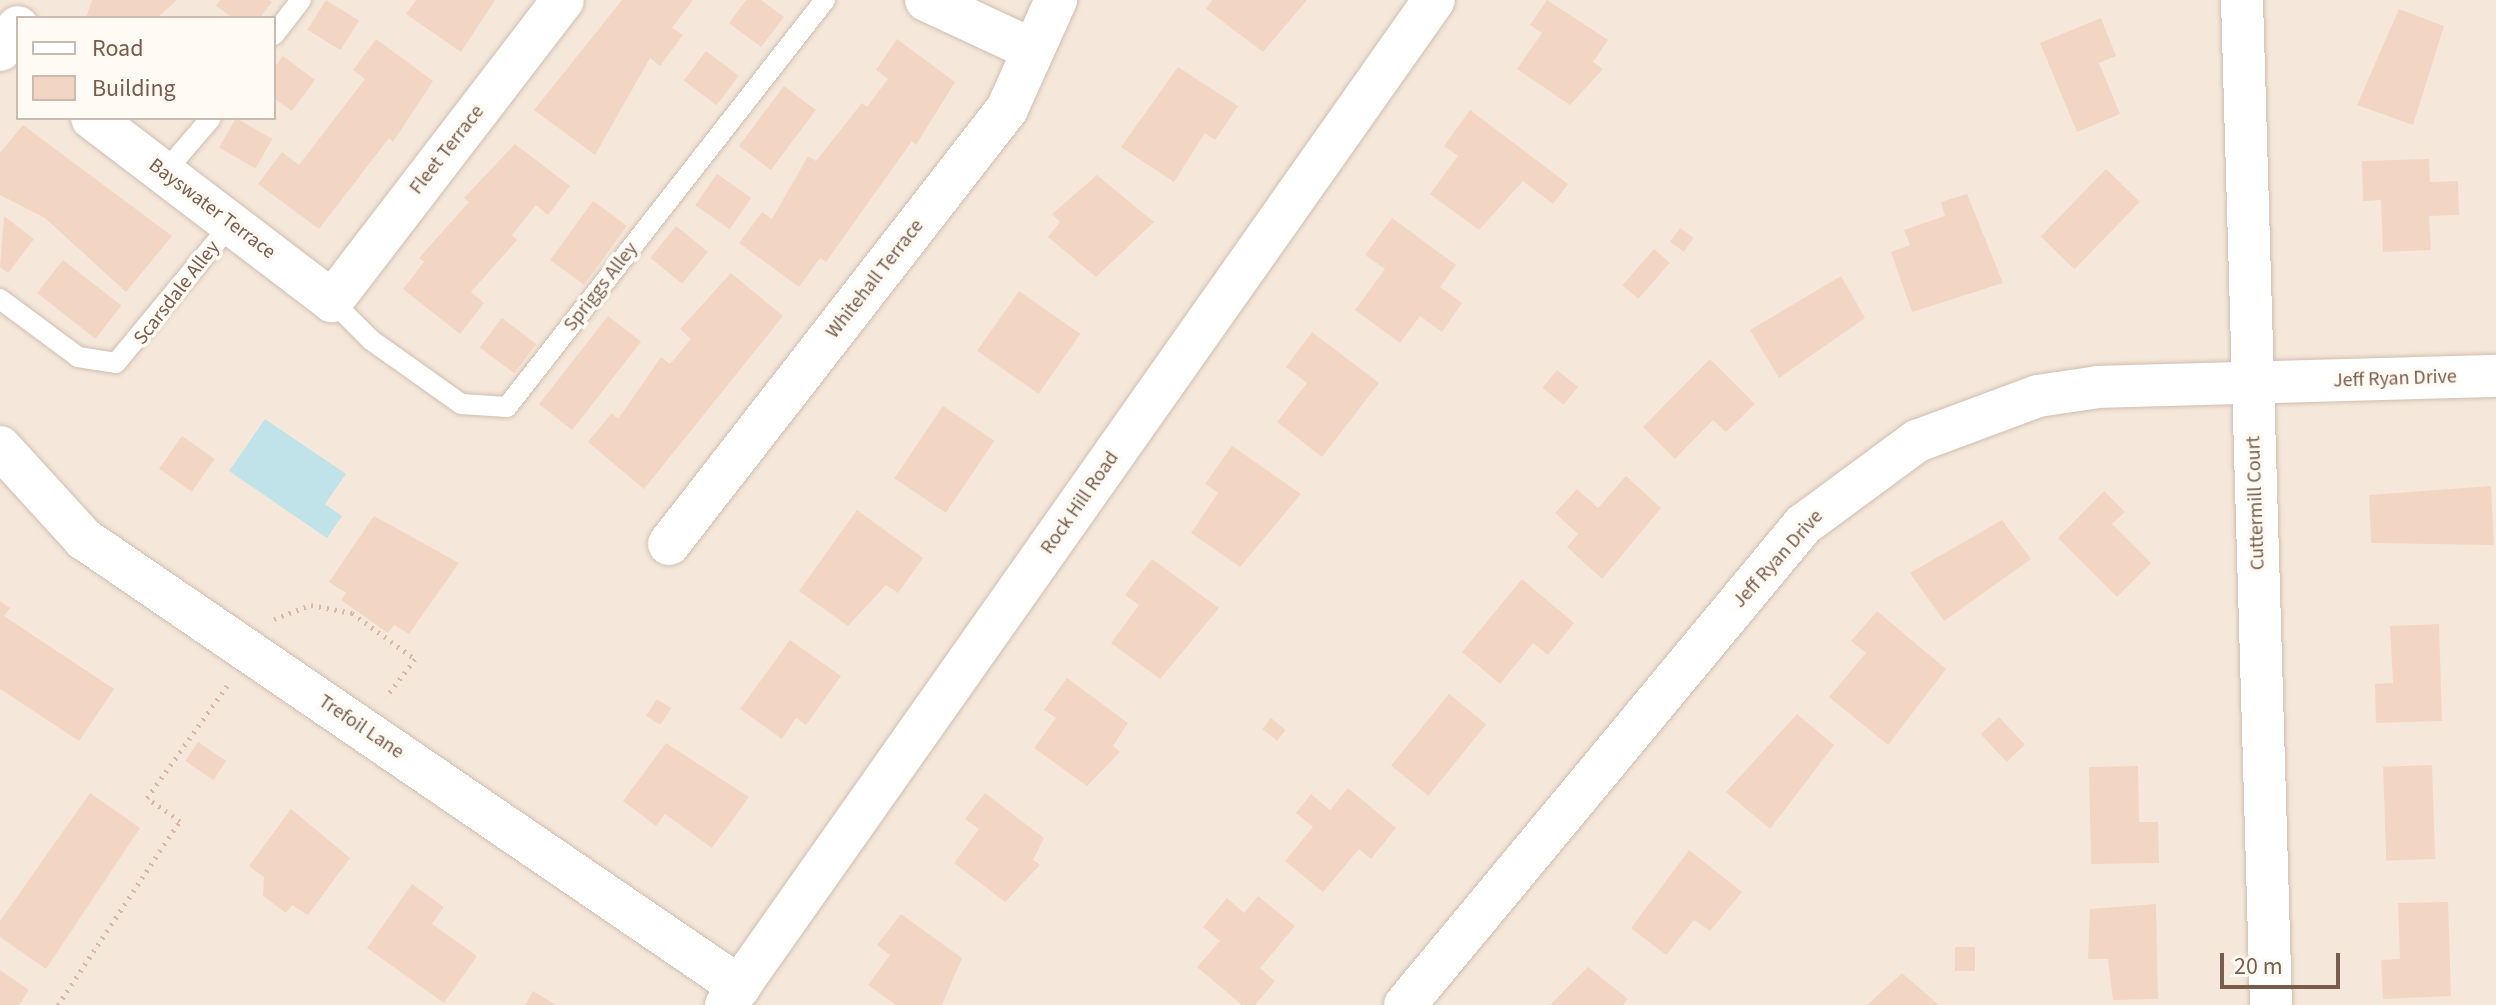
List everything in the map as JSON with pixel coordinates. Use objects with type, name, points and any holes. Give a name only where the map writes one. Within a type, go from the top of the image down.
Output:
[{"type":"street","name":"Fleet Terrace","points":[[332,301],[563,0]]},
{"type":"street","points":[[926,0],[1033,50]]},
{"type":"street","name":"Whitehall Terrace","points":[[669,544],[1007,109],[1056,0]]},
{"type":"street","name":"Rock Hill Road","points":[[733,996],[1434,0]]},
{"type":"street","name":"Cuttermill Court","points":[[2242,0],[2271,1005]]},
{"type":"street","name":"Bayswater Terrace","points":[[95,120],[332,301]]},
{"type":"street","name":"Jeff Ryan Drive","points":[[1405,1005],[1803,525],[1858,478],[1917,441],[2038,396],[2098,387],[2496,376]]},
{"type":"street","name":"Trefoil Lane","points":[[0,447],[84,539],[251,652],[733,996]]},
{"type":"lane","points":[[276,32],[301,0]]},
{"type":"lane","name":"Spriggs Alley","points":[[332,301],[371,340],[449,397],[507,407],[825,0]]},
{"type":"lane","points":[[164,173],[209,120]]},
{"type":"lane","name":"Scarsdale Alley","points":[[0,299],[78,357],[116,363],[231,224]]},
{"type":"path","points":[[58,1005],[180,821],[147,798],[285,609],[333,606],[415,659],[384,699],[391,703]]},
{"type":"shaded area","points":[[0,0],[2496,0],[2496,1005],[0,1005]]},
{"type":"water","points":[[265,419],[346,474],[325,504],[342,516],[327,538],[229,471]]},
{"type":"building","points":[[92,0],[177,0],[159,16],[87,16]]},
{"type":"building","points":[[220,0],[272,2],[262,16],[230,16],[216,6]]},
{"type":"building","points":[[326,0],[359,21],[341,50],[307,30]]},
{"type":"building","points":[[416,0],[495,0],[461,52],[406,14]]},
{"type":"building","points":[[622,0],[693,0],[672,28],[683,35],[660,66],[650,58],[595,155],[534,110]]},
{"type":"building","points":[[746,0],[761,0],[784,17],[761,47],[729,23]]},
{"type":"building","points":[[1212,0],[1307,0],[1263,52],[1206,9]]},
{"type":"building","points":[[1547,0],[1608,40],[1593,62],[1603,69],[1570,105],[1517,69],[1542,33],[1530,25]]},
{"type":"building","points":[[2399,9],[2444,26],[2413,125],[2357,105]]},
{"type":"building","points":[[2101,18],[2116,56],[2099,63],[2120,114],[2077,132],[2040,43]]},
{"type":"building","points":[[376,39],[433,81],[393,142],[389,138],[319,229],[258,184],[282,152],[299,165],[365,79],[353,70]]},
{"type":"building","points":[[897,39],[955,82],[916,145],[912,141],[826,262],[820,258],[799,287],[739,243],[762,212],[772,219],[808,156],[816,161],[862,103],[867,107],[888,79],[876,70]]},
{"type":"building","points":[[706,51],[739,76],[716,105],[684,81]]},
{"type":"building","points":[[283,56],[315,80],[292,111],[276,99],[276,65]]},
{"type":"building","points":[[1178,67],[1238,106],[1215,140],[1205,133],[1174,182],[1121,147]]},
{"type":"building","points":[[784,86],[816,110],[771,170],[739,146]]},
{"type":"building","points":[[1470,110],[1568,184],[1553,204],[1523,181],[1479,230],[1430,194],[1458,156],[1444,146]]},
{"type":"building","points":[[235,120],[272,139],[255,168],[219,147]]},
{"type":"building","points":[[23,125],[172,236],[126,292],[45,218],[0,195],[0,153]]},
{"type":"building","points":[[515,144],[570,186],[548,215],[536,205],[512,235],[517,240],[471,292],[484,303],[460,334],[403,289],[424,262],[419,258],[469,202],[464,198]]},
{"type":"building","points":[[2429,159],[2430,182],[2458,181],[2459,215],[2429,216],[2431,250],[2383,252],[2381,200],[2363,201],[2362,161]]},
{"type":"building","points":[[2106,169],[2140,202],[2075,269],[2041,237]]},
{"type":"building","points":[[717,174],[751,198],[730,229],[695,205]]},
{"type":"building","points":[[1097,175],[1154,222],[1096,277],[1048,237],[1060,222],[1052,214]]},
{"type":"building","points":[[1967,194],[2003,283],[1912,312],[1891,252],[1910,245],[1904,230],[1945,216],[1941,202]]},
{"type":"building","points":[[593,201],[627,226],[584,285],[550,260]]},
{"type":"building","points":[[4,216],[34,239],[8,273],[0,267]]},
{"type":"building","points":[[1392,218],[1456,265],[1440,287],[1462,303],[1442,332],[1420,316],[1400,343],[1355,310],[1385,269],[1365,255]]},
{"type":"building","points":[[676,226],[708,252],[682,284],[650,258]]},
{"type":"building","points":[[1680,228],[1694,238],[1684,252],[1670,242]]},
{"type":"building","points":[[1654,249],[1670,263],[1638,299],[1623,285]]},
{"type":"building","points":[[63,260],[121,306],[95,339],[37,293]]},
{"type":"building","points":[[731,273],[783,316],[644,489],[588,442],[612,413],[618,419],[661,357],[670,364],[691,339],[680,329]]},
{"type":"building","points":[[1841,276],[1865,318],[1779,378],[1750,330]]},
{"type":"building","points":[[1019,291],[1080,334],[1039,394],[977,351]]},
{"type":"building","points":[[608,316],[641,342],[572,430],[539,404]]},
{"type":"building","points":[[502,318],[536,344],[514,373],[480,348]]},
{"type":"building","points":[[1312,332],[1379,383],[1322,457],[1277,422],[1307,383],[1286,367]]},
{"type":"building","points":[[1710,359],[1755,404],[1726,432],[1713,420],[1675,459],[1643,427]]},
{"type":"building","points":[[1557,370],[1578,387],[1564,405],[1543,388]]},
{"type":"building","points":[[943,406],[994,441],[946,513],[894,478]]},
{"type":"building","points":[[182,436],[215,459],[192,492],[159,469]]},
{"type":"building","points":[[1232,446],[1301,494],[1240,567],[1191,533],[1218,493],[1205,484]]},
{"type":"building","points":[[1626,476],[1661,508],[1602,579],[1567,547],[1578,534],[1555,513],[1577,489],[1598,508]]},
{"type":"building","points":[[2491,486],[2494,545],[2371,543],[2369,495]]},
{"type":"building","points":[[2104,491],[2125,512],[2112,524],[2151,563],[2117,597],[2058,538]]},
{"type":"building","points":[[857,510],[923,558],[898,593],[886,585],[848,626],[799,591]]},
{"type":"building","points":[[374,516],[459,563],[409,634],[394,625],[388,633],[341,600],[346,593],[329,582]]},
{"type":"building","points":[[2002,520],[2031,559],[1944,621],[1910,573]]},
{"type":"building","points":[[1152,559],[1219,608],[1160,679],[1111,643],[1139,605],[1125,595]]},
{"type":"building","points":[[1522,579],[1574,623],[1548,655],[1533,643],[1500,684],[1462,652]]},
{"type":"building","points":[[0,601],[10,608],[4,616],[114,689],[79,741],[0,689]]},
{"type":"building","points":[[1877,611],[1946,669],[1888,745],[1829,697],[1866,653],[1851,641]]},
{"type":"building","points":[[2439,624],[2442,721],[2376,723],[2375,684],[2393,683],[2390,626]]},
{"type":"building","points":[[790,640],[841,676],[806,725],[796,718],[782,739],[740,709]]},
{"type":"building","points":[[1067,678],[1128,723],[1113,746],[1120,752],[1087,786],[1034,748],[1056,718],[1044,710]]},
{"type":"building","points":[[1449,694],[1486,724],[1428,796],[1391,765]]},
{"type":"building","points":[[657,699],[671,708],[660,725],[646,716]]},
{"type":"building","points":[[1797,714],[1834,745],[1770,829],[1726,792]]},
{"type":"building","points":[[1999,717],[2025,745],[2007,762],[1981,734]]},
{"type":"building","points":[[1271,718],[1286,730],[1277,741],[1262,729]]},
{"type":"building","points":[[198,742],[226,761],[213,780],[185,761]]},
{"type":"building","points":[[666,743],[749,797],[712,848],[665,814],[656,826],[623,801]]},
{"type":"building","points":[[2432,765],[2435,859],[2386,861],[2383,767]]},
{"type":"building","points":[[2138,766],[2139,822],[2158,822],[2159,863],[2091,864],[2089,767]]},
{"type":"building","points":[[1348,788],[1396,828],[1371,859],[1359,849],[1323,892],[1285,861],[1313,827],[1296,813],[1311,794],[1330,810]]},
{"type":"building","points":[[90,793],[140,828],[46,969],[0,937],[0,921]]},
{"type":"building","points":[[985,793],[1044,838],[1033,860],[1040,865],[1005,902],[954,863],[979,829],[965,819]]},
{"type":"building","points":[[291,809],[350,858],[308,915],[292,905],[286,913],[263,896],[264,877],[249,866]]},
{"type":"building","points":[[1689,850],[1742,892],[1710,931],[1694,920],[1666,955],[1631,928]]},
{"type":"building","points":[[412,884],[444,907],[432,924],[477,956],[444,1003],[367,948]]},
{"type":"building","points":[[1258,896],[1295,926],[1260,968],[1275,981],[1255,1005],[1242,1005],[1197,967],[1220,941],[1203,927],[1227,898],[1244,913]]},
{"type":"building","points":[[2448,902],[2451,996],[2383,999],[2381,960],[2400,959],[2398,903]]},
{"type":"building","points":[[2156,904],[2158,999],[2113,1000],[2108,959],[2088,959],[2090,909]]},
{"type":"building","points":[[901,914],[962,958],[942,1005],[896,1005],[868,985],[890,955],[877,945]]},
{"type":"building","points":[[1955,947],[1975,947],[1975,971],[1955,971]]},
{"type":"building","points":[[1588,967],[1628,999],[1623,1005],[1550,1005]]},
{"type":"building","points":[[0,970],[29,990],[19,1005],[0,1005]]},
{"type":"building","points":[[1902,973],[1939,1005],[1867,1005]]},
{"type":"building","points":[[533,991],[556,1005],[525,1005]]}]
